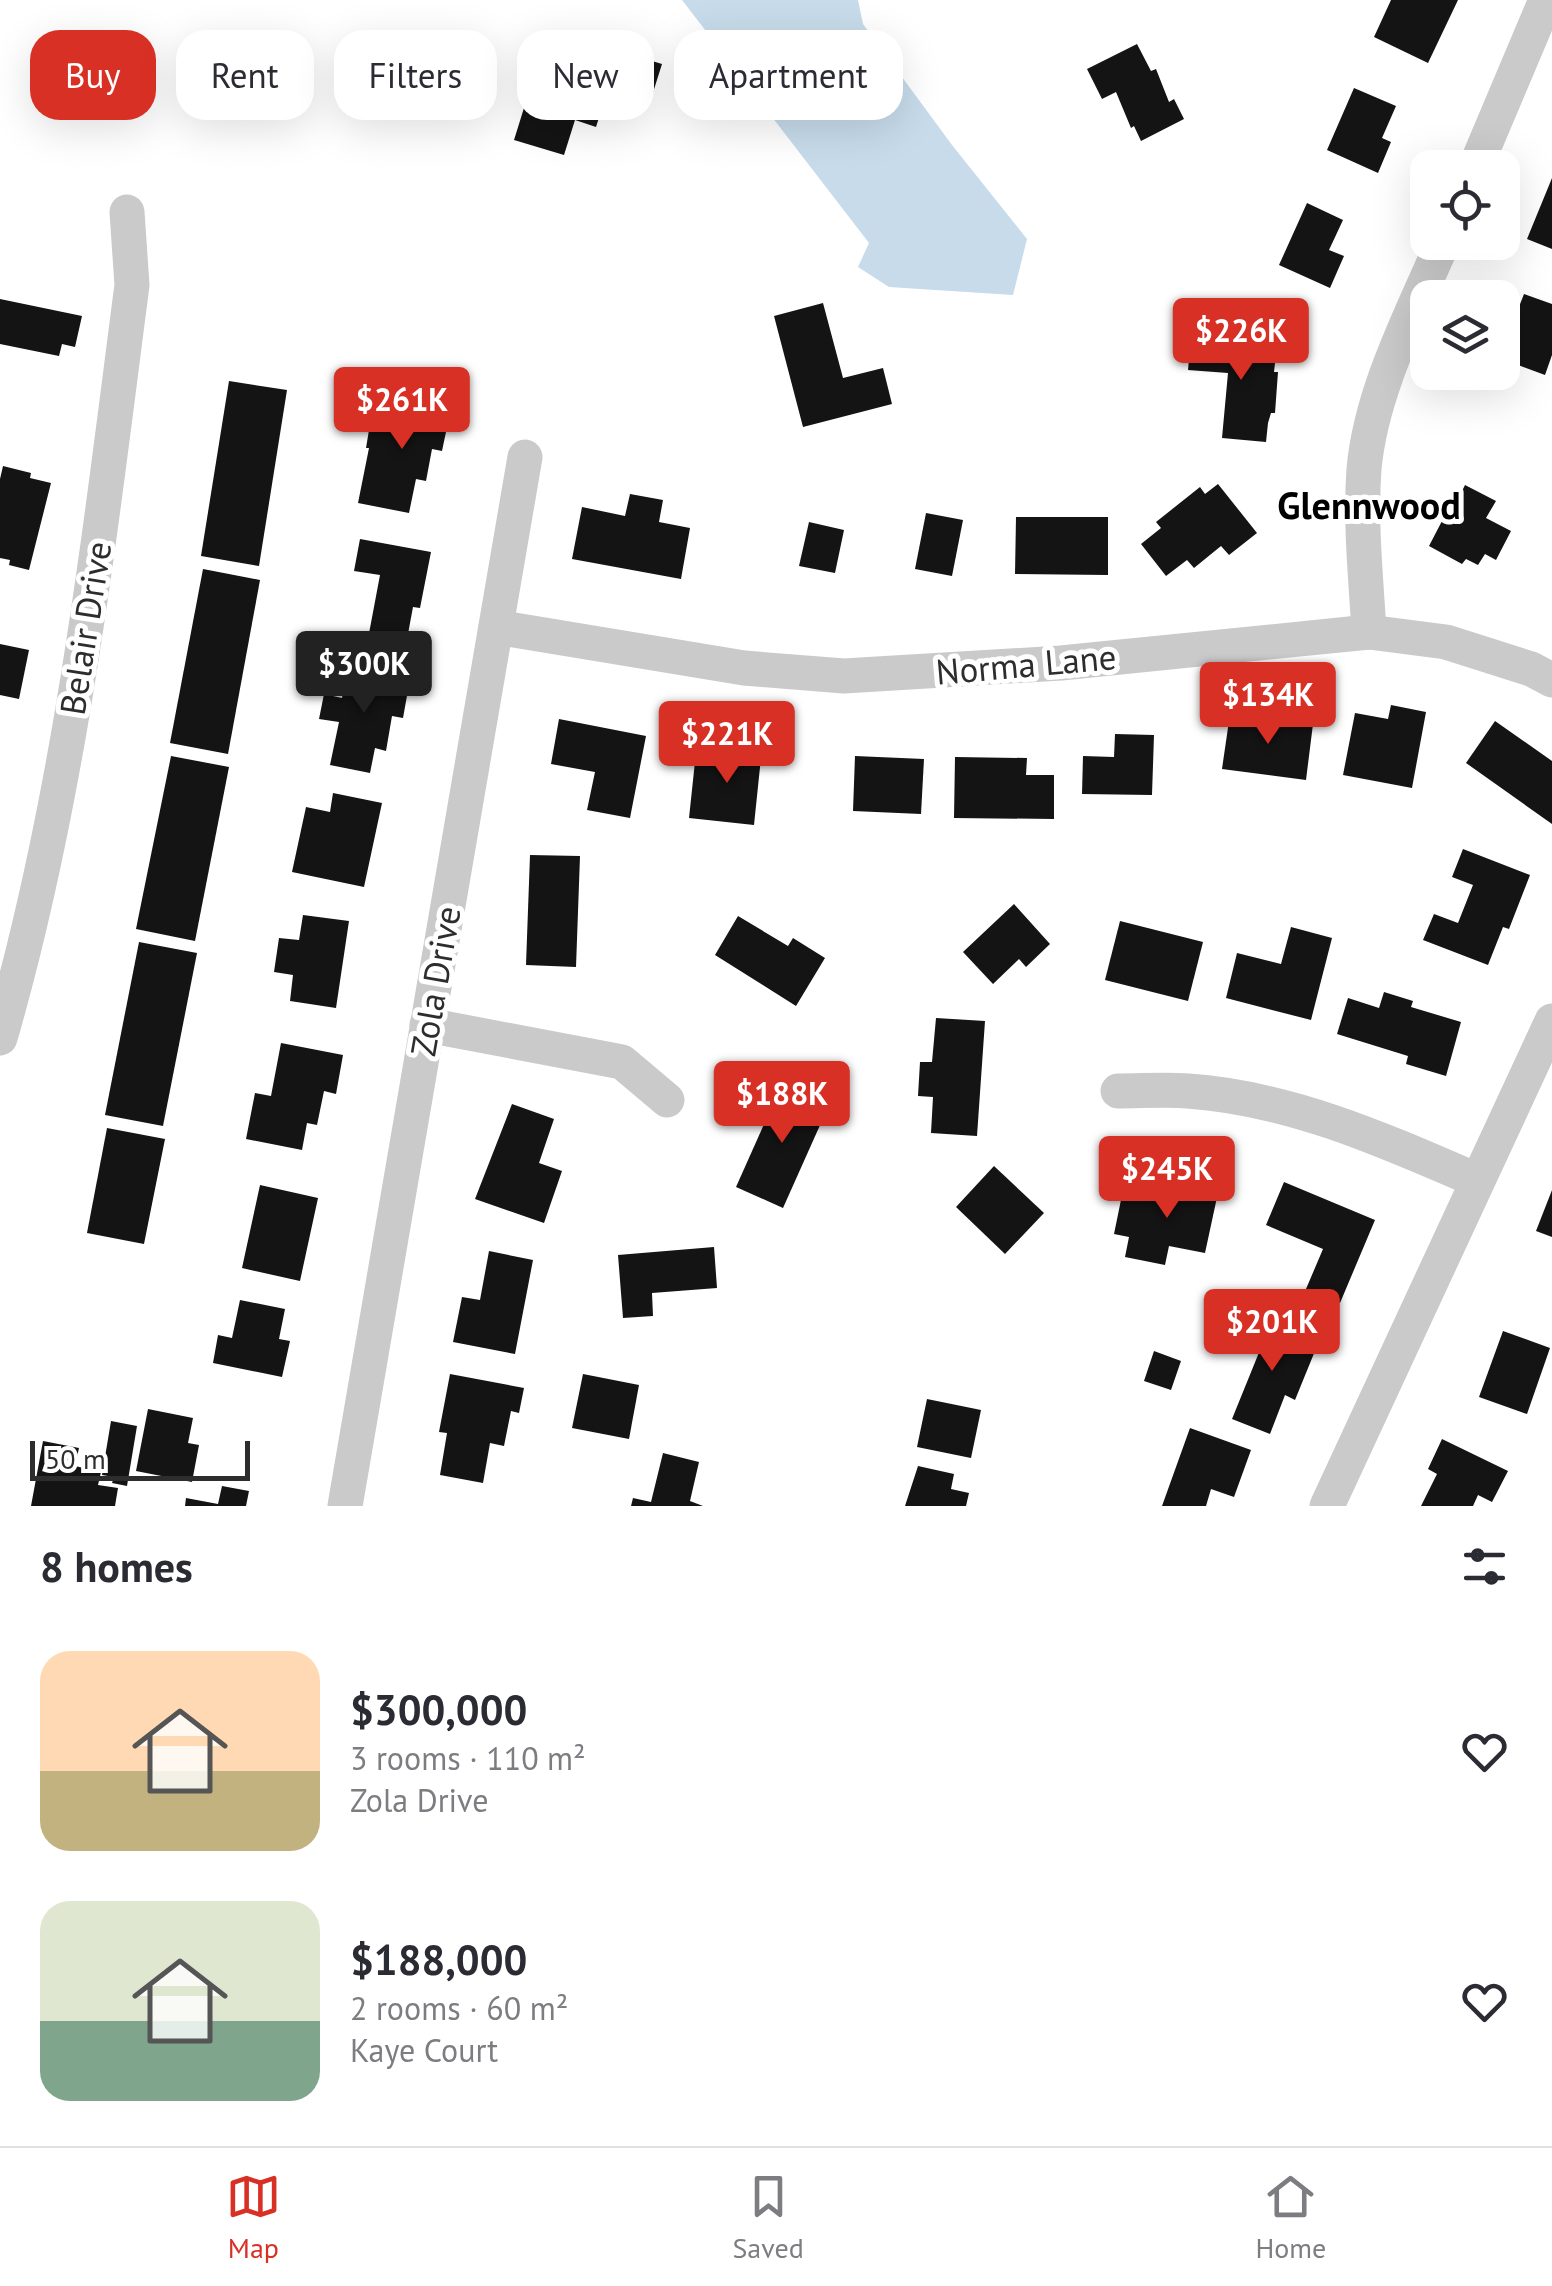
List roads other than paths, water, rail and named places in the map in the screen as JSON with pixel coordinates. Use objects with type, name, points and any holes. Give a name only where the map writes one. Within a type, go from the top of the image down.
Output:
[{"type":"street","points":[[1483,150],[1546,0]]},
{"type":"street","name":"Belair Drive","points":[[0,1038],[23,957],[63,774],[132,285],[127,212]]},
{"type":"street","points":[[1369,632],[1364,467],[1381,393],[1436,260]]},
{"type":"street","name":"Zola Drive","points":[[345,1506],[525,457]]},
{"type":"street","name":"Norma Lane","points":[[496,627],[744,668],[844,676],[1043,665],[1369,632],[1446,642],[1552,680]]},
{"type":"street","points":[[1327,1506],[1552,1021]]},
{"type":"street","points":[[427,1025],[622,1062],[668,1100]]},
{"type":"street","points":[[1118,1091],[1190,1091],[1277,1105],[1362,1130],[1476,1180]]},
{"type":"water","points":[[682,0],[858,0],[867,30],[705,30]]},
{"type":"water","points":[[903,78],[1027,239],[1013,295],[889,287],[858,267],[869,243],[774,120],[903,120]]},
{"type":"district","name":"Glennwood","points":[[1369,504]]}]
